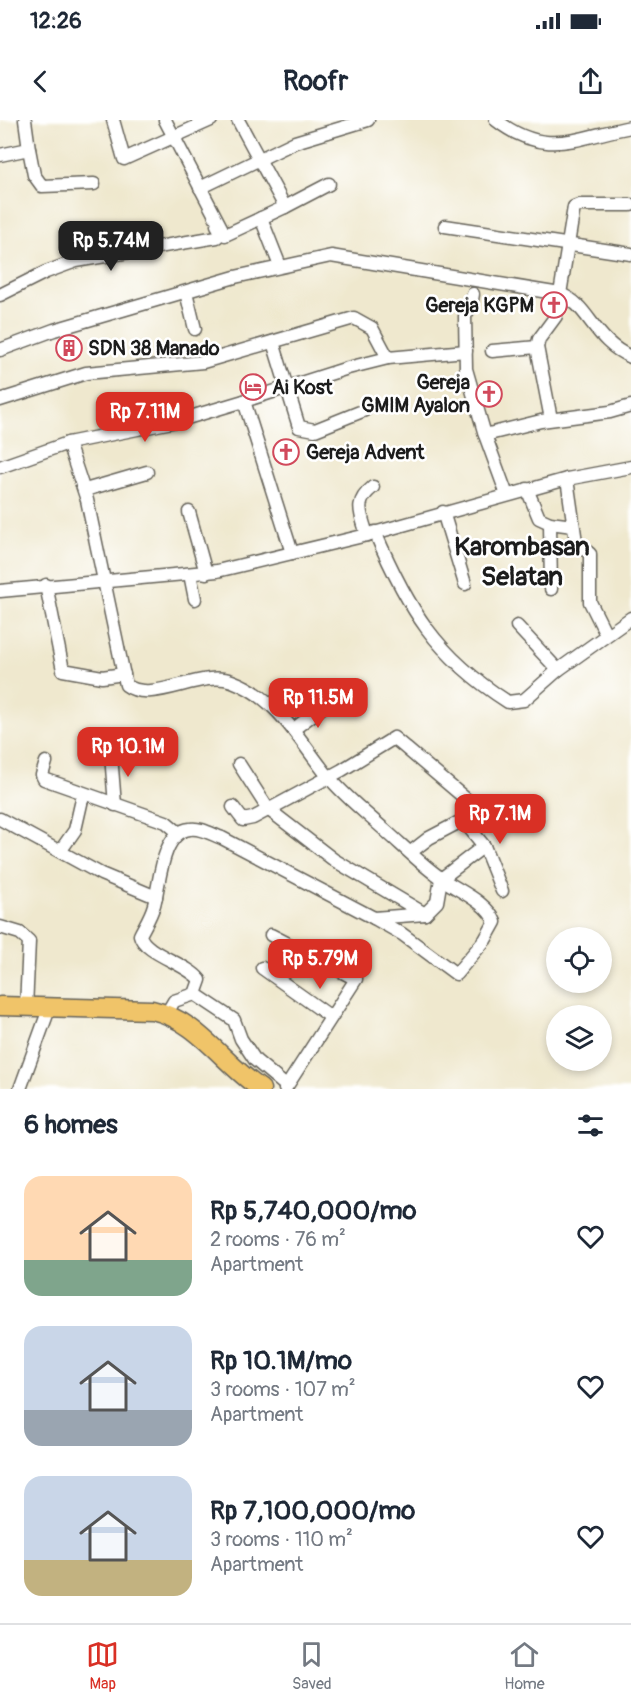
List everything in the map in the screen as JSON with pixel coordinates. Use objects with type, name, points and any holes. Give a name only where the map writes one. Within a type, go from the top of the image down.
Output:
[{"type":"highway","points":[[0,1006],[49,1009],[140,1009],[167,1013],[192,1028],[261,1089]]},
{"type":"street","points":[[24,120],[34,175],[42,186],[94,184]]},
{"type":"street","points":[[114,120],[124,159],[211,120]]},
{"type":"street","points":[[165,120],[225,235],[329,184]]},
{"type":"street","points":[[238,120],[285,207]]},
{"type":"street","points":[[200,188],[295,142],[369,120]]},
{"type":"street","points":[[496,120],[532,140],[555,143],[585,140],[631,127]]},
{"type":"street","points":[[0,155],[29,149]]},
{"type":"street","points":[[560,294],[575,206],[631,205]]},
{"type":"street","points":[[0,295],[46,272],[76,261],[217,237],[221,232],[211,209]]},
{"type":"street","points":[[261,218],[280,266]]},
{"type":"street","points":[[445,225],[568,246],[631,254]]},
{"type":"street","points":[[0,350],[54,330],[186,292],[280,266],[331,256],[560,294],[575,301],[599,335],[611,346],[631,357]]},
{"type":"street","points":[[186,292],[195,329]]},
{"type":"street","points":[[473,294],[471,306],[465,316],[466,369],[485,435],[507,495]]},
{"type":"street","points":[[551,419],[537,347],[538,339],[556,316]]},
{"type":"street","points":[[0,400],[86,373],[204,362],[306,330],[357,318],[378,335],[388,358]]},
{"type":"street","points":[[273,342],[302,429],[315,430],[365,410]]},
{"type":"street","points":[[492,351],[537,347]]},
{"type":"street","points":[[0,466],[68,443],[177,421],[348,368],[388,358],[466,351]]},
{"type":"street","points":[[244,401],[292,554]]},
{"type":"street","points":[[485,435],[551,419],[610,412],[631,406]]},
{"type":"street","points":[[68,443],[85,490],[126,685],[136,690],[159,690],[213,678],[231,680],[265,699],[294,729],[328,777],[441,879],[468,895],[495,922],[485,940],[459,972],[453,972],[412,941],[374,918],[222,838],[195,829],[179,833],[163,861],[156,897],[140,935],[142,942],[197,976],[201,984],[195,994],[174,1001],[167,1013]]},
{"type":"street","points":[[0,591],[46,585],[206,573],[371,534],[527,489],[631,466]]},
{"type":"street","points":[[85,490],[147,472]]},
{"type":"street","points":[[567,479],[576,542],[590,554],[590,602],[606,634]]},
{"type":"street","points":[[373,487],[363,495],[360,504],[371,534],[408,603],[437,644],[508,702],[518,703],[533,694],[558,670],[631,618]]},
{"type":"street","points":[[527,489],[534,512],[539,518],[550,523],[573,526]]},
{"type":"street","points":[[189,512],[206,573]]},
{"type":"street","points":[[443,512],[465,584]]},
{"type":"street","points":[[550,523],[551,589]]},
{"type":"street","points":[[190,574],[195,599]]},
{"type":"street","points":[[46,585],[63,670],[102,677],[124,674]]},
{"type":"street","points":[[517,626],[558,670]]},
{"type":"street","points":[[294,729],[324,706]]},
{"type":"street","points":[[232,807],[243,820],[253,818],[394,738],[473,805],[472,813],[463,820],[429,838],[411,852]]},
{"type":"street","points":[[111,755],[115,805]]},
{"type":"street","points":[[46,762],[42,775],[44,779],[83,795],[166,822],[179,833]]},
{"type":"street","points":[[238,764],[268,809],[334,860],[425,914]]},
{"type":"street","points":[[62,850],[75,830],[83,795]]},
{"type":"street","points":[[0,819],[62,850],[112,879],[156,897]]},
{"type":"street","points":[[463,820],[484,846],[502,891]]},
{"type":"street","points":[[374,918],[425,914],[437,902],[441,879],[484,846]]},
{"type":"street","points":[[0,927],[20,933],[29,941],[26,1008]]},
{"type":"street","points":[[195,994],[234,1020],[241,1039],[255,1060],[285,1088],[356,979],[271,935]]},
{"type":"street","points":[[262,968],[331,1017]]},
{"type":"street","points":[[20,1089],[49,1009]]},
{"type":"place","name":"Gereja KGPM","points":[[554,305]]},
{"type":"place","name":"SDN 38 Manado","points":[[69,348]]},
{"type":"place","name":"Ai Kost","points":[[253,387]]},
{"type":"place","name":"Gereja GMIM Ayalon","points":[[489,394]]},
{"type":"place","name":"Gereja Advent","points":[[286,452]]},
{"type":"district","name":"Karombasan Selatan","points":[[522,561]]}]
